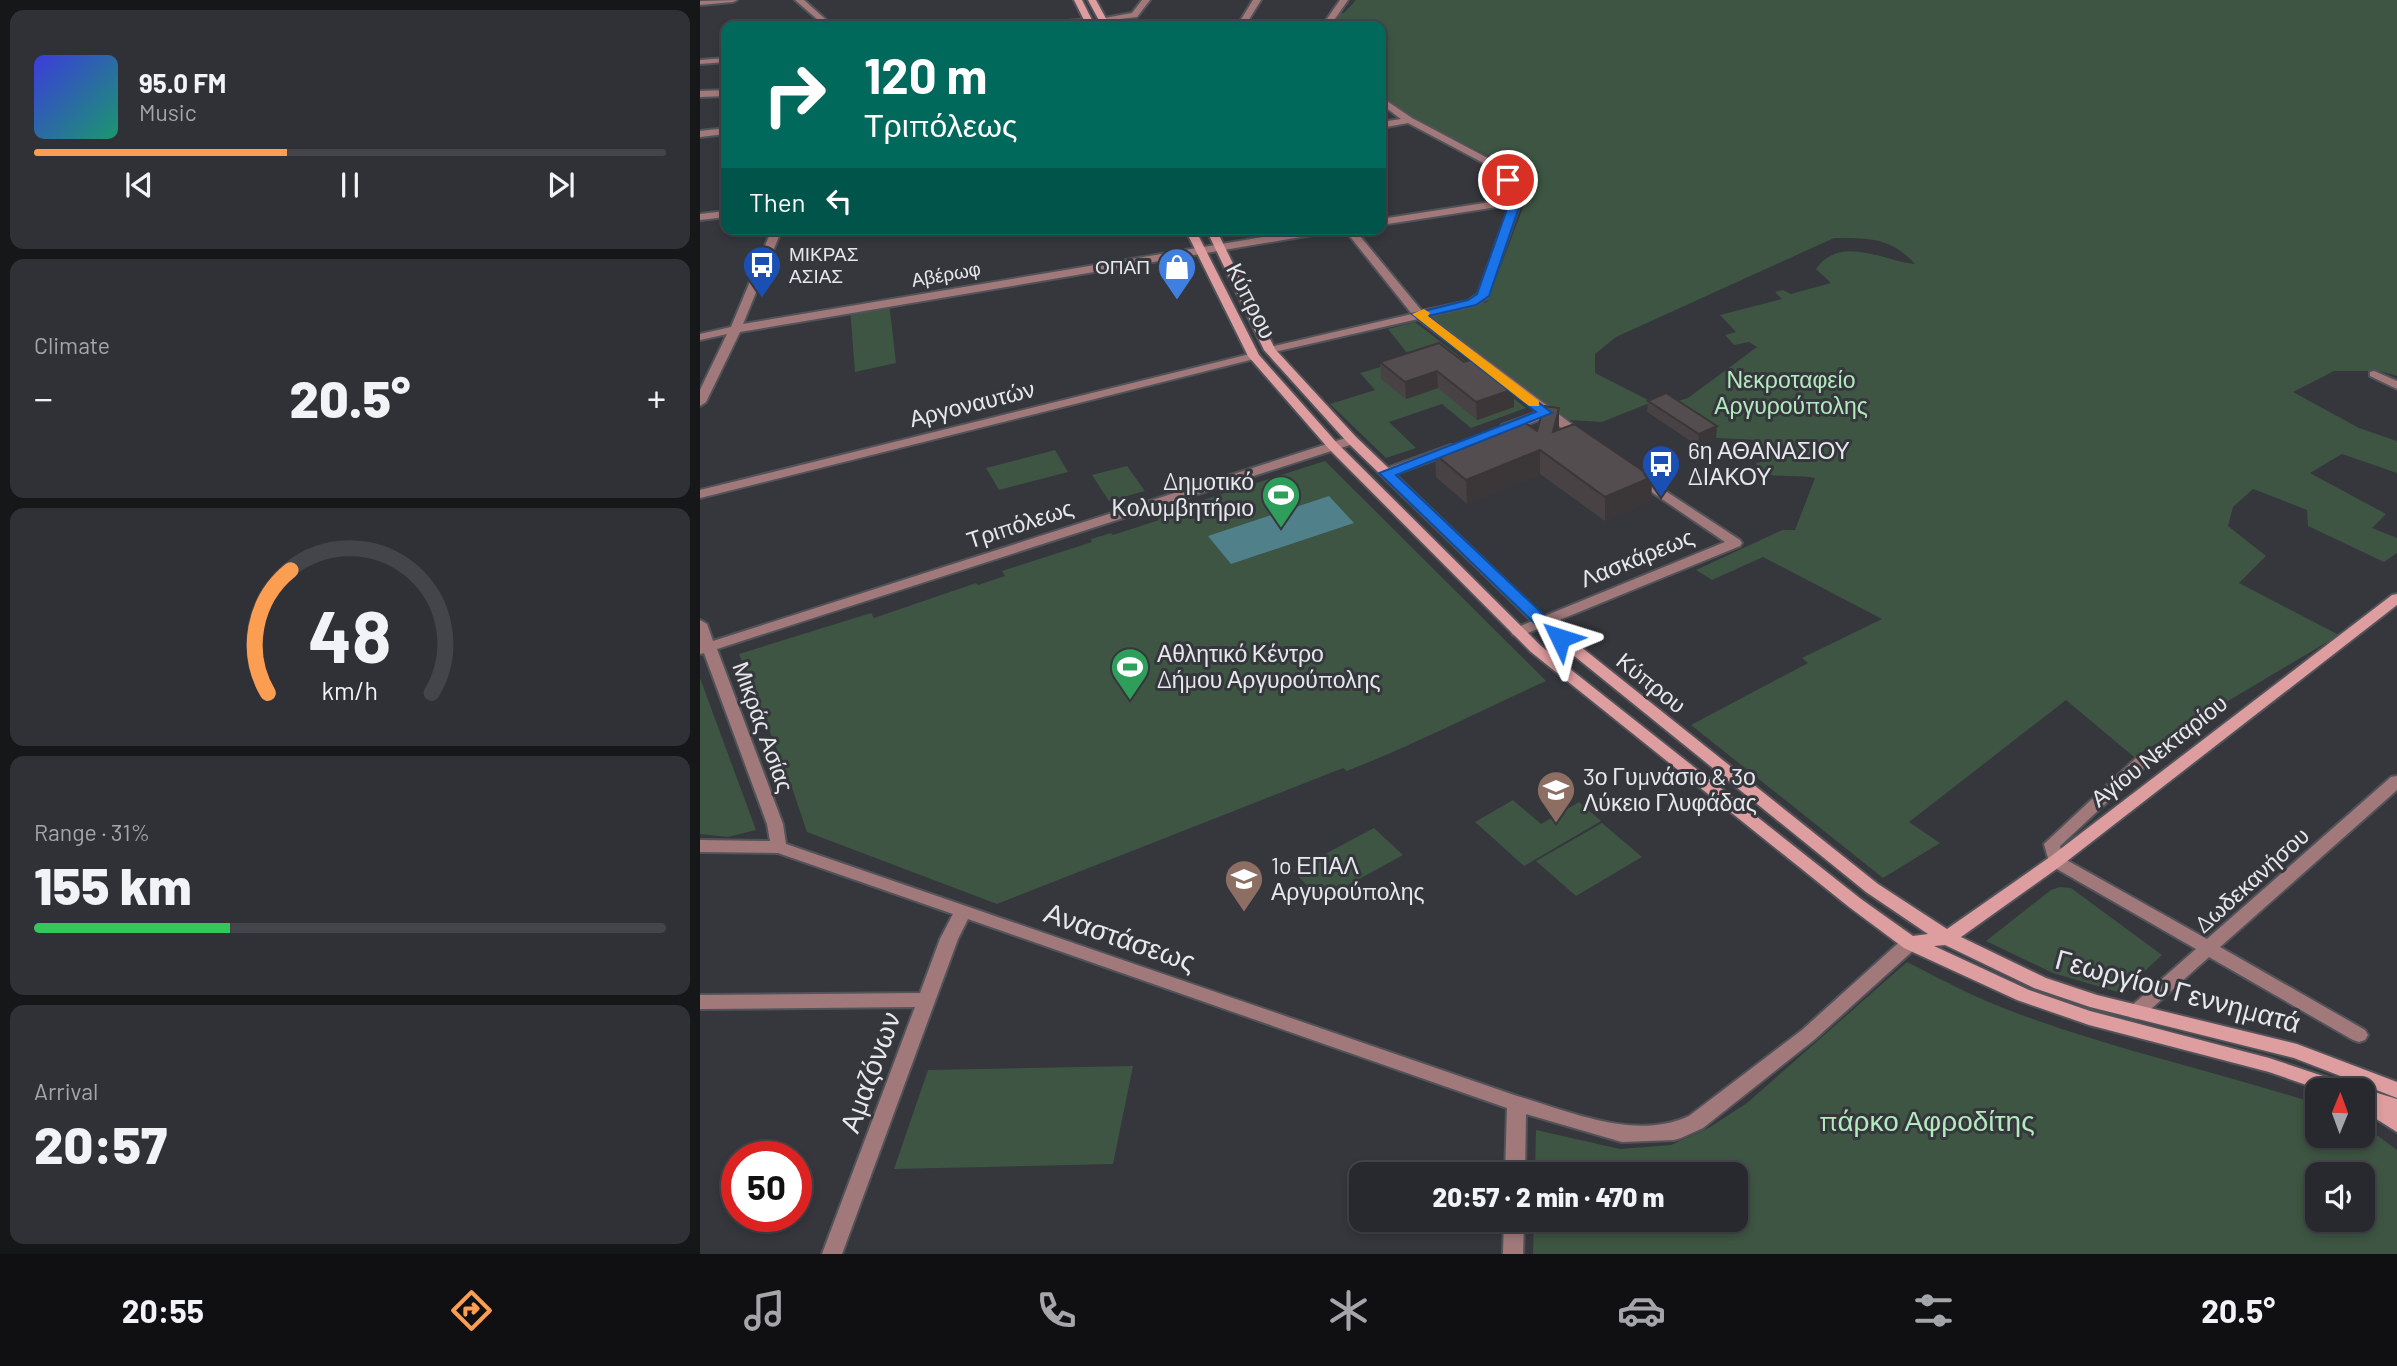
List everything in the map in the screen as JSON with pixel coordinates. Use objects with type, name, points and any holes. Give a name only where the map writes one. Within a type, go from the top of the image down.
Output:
[{"type":"main road","points":[[1078,0],[1089,21]]},
{"type":"main road","points":[[1092,0],[1104,21]]},
{"type":"main road","name":"Κύπρου","points":[[1193,235],[1254,356],[1332,446],[1518,632],[1707,788],[1910,943]]},
{"type":"main road","name":"Κύπρου","points":[[1214,235],[1270,349],[1352,440],[1541,622],[1872,888],[1947,938]]},
{"type":"main road","name":"Αγίου Νεκταρίου","points":[[1947,938],[2056,861],[2397,598]]},
{"type":"main road","points":[[1910,943],[1947,938]]},
{"type":"main road","name":"Γεωργίου Γεννηματά","points":[[1947,938],[2040,983],[2136,1012],[2274,1045],[2397,1090]]},
{"type":"main road","name":"Γεωργίου Γεννηματά","points":[[1910,943],[2052,1006],[2234,1055],[2306,1078]]},
{"type":"main road","points":[[2375,1101],[2397,1107]]},
{"type":"main road","points":[[2375,1108],[2397,1124]]},
{"type":"street","points":[[700,3],[733,0]]},
{"type":"street","points":[[799,0],[823,21]]},
{"type":"street","points":[[1109,21],[1134,15],[1146,0]]},
{"type":"street","points":[[1244,21],[1257,0]]},
{"type":"street","points":[[1329,21],[1344,0]]},
{"type":"street","points":[[700,62],[721,60]]},
{"type":"street","points":[[700,94],[721,93]]},
{"type":"street","points":[[1270,349],[1481,299],[1516,201],[1508,180],[1499,169],[1409,120],[1386,104]]},
{"type":"street","points":[[1386,124],[1409,120]]},
{"type":"street","points":[[700,134],[721,132]]},
{"type":"street","points":[[1386,221],[1516,201]]},
{"type":"street","points":[[700,217],[721,215]]},
{"type":"street","points":[[700,402],[736,328],[775,235]]},
{"type":"street","points":[[1219,246],[1291,235]]},
{"type":"street","points":[[1354,235],[1418,314],[1588,442]]},
{"type":"street","name":"Αβέρωφ","points":[[700,337],[736,328],[1219,246]]},
{"type":"street","name":"Αργοναυτών","points":[[700,494],[1254,356]]},
{"type":"street","points":[[2374,374],[2397,386]]},
{"type":"street","points":[[1497,432],[1546,413]]},
{"type":"street","name":"Τριπόλεως","points":[[704,649],[1352,440]]},
{"type":"street","points":[[1387,473],[1460,446]]},
{"type":"street","name":"Λασκάρεως","points":[[1518,632],[1735,543],[1630,471]]},
{"type":"street","name":"Μικράς Ασίας","points":[[700,624],[704,649],[775,824],[779,847]]},
{"type":"street","points":[[2056,861],[2052,844],[2141,762]]},
{"type":"street","name":"Δωδεκανήσου","points":[[2136,1012],[2397,781]]},
{"type":"street","name":"Αναστάσεως","points":[[700,846],[779,847],[1517,1104]]},
{"type":"street","name":"Γεωργίου Γεννηματά","points":[[2056,861],[2210,947],[2359,1035]]},
{"type":"street","name":"Αμαζόνων","points":[[832,1254],[949,939],[964,911]]},
{"type":"street","points":[[1515,1162],[1517,1104],[1622,1135],[1674,1132],[1696,1122],[1808,1035],[1910,943]]},
{"type":"street","points":[[700,1002],[926,1000]]},
{"type":"street","points":[[1513,1254],[1514,1232]]},
{"type":"green space","name":"Νεκροταφείο Αργυρούπολης","points":[[1356,0],[2397,0],[2397,376],[2379,371],[2334,371],[2293,392],[2359,428],[2397,441],[2397,473],[2342,454],[2310,473],[2386,514],[2372,528],[2397,538],[2397,553],[2384,562],[2308,526],[2307,510],[2253,489],[2233,507],[2228,526],[2266,556],[2239,583],[2339,635],[2134,757],[2066,700],[1909,822],[1940,843],[1883,878],[1691,725],[1808,663],[1802,658],[1882,619],[1763,557],[1712,580],[1696,570],[1782,530],[1795,530],[1815,478],[1770,475],[1757,471],[1756,463],[1761,462],[1758,440],[1716,438],[1665,405],[1688,398],[1757,347],[1749,342],[1734,345],[1725,335],[1736,332],[1720,315],[1782,299],[1775,292],[1783,290],[1791,294],[1831,283],[1816,269],[1826,259],[1838,253],[1863,252],[1915,264],[1888,244],[1868,239],[1834,238],[1616,337],[1595,354],[1595,373],[1652,402],[1602,422],[1569,420],[1432,317],[1487,302],[1525,202],[1518,180],[1505,164],[1415,119],[1386,98],[1386,21],[1334,21],[1338,13],[1344,13]]},
{"type":"green space","points":[[889,302],[896,363],[855,372],[850,308]]},
{"type":"green space","points":[[1415,322],[1526,408],[1471,428],[1442,404],[1389,422],[1416,448],[1386,458],[1330,404],[1375,390],[1360,373],[1411,358],[1388,329]]},
{"type":"green space","points":[[1055,450],[1068,472],[999,490],[986,468]]},
{"type":"green space","name":"Αθλητικό Κέντρο Δήμου Αργυρούπολης","points":[[1325,461],[1546,681],[1347,771],[1343,768],[997,904],[807,832],[739,654],[871,613],[874,618],[976,583],[978,585],[1005,576],[1002,571],[1092,542],[1091,539],[1159,520],[1156,515]]},
{"type":"green space","points":[[1127,466],[1145,491],[1109,501],[1092,475]]},
{"type":"green space","points":[[700,678],[756,830],[728,837],[700,834]]},
{"type":"green space","points":[[1513,800],[1541,824],[1579,802],[1601,821],[1524,866],[1475,822]]},
{"type":"green space","points":[[1602,823],[1642,857],[1576,896],[1536,861]]},
{"type":"green space","points":[[1374,828],[1403,855],[1321,900],[1293,871]]},
{"type":"green space","points":[[2071,888],[2162,955],[2121,993],[2053,973],[1986,941],[2051,890]]},
{"type":"green space","name":"πάρκο Αφροδίτης","points":[[1907,962],[1990,1003],[2056,1027],[2305,1100],[2305,1148],[2375,1148],[2375,1134],[2397,1150],[2397,1254],[1533,1254],[1534,1232],[1748,1232],[1748,1162],[1535,1162],[1536,1130],[1620,1149],[1671,1145],[1710,1127],[1747,1103]]},
{"type":"green space","points":[[1133,1066],[1113,1164],[894,1169],[928,1070]]},
{"type":"water","name":"Δημοτικό Κολυμβητήριο","points":[[1329,496],[1354,523],[1231,564],[1208,536]]},
{"type":"building","points":[[1439,343],[1464,362],[1474,359],[1514,389],[1476,402],[1437,371],[1405,382],[1380,362]]},
{"type":"building","points":[[1666,393],[1717,426],[1699,434],[1648,401]]},
{"type":"building","points":[[1544,406],[1559,408],[1553,432],[1574,424],[1652,477],[1605,497],[1540,450],[1466,480],[1435,454],[1521,420],[1537,431]]},
{"type":"slow traffic","points":[[1424,313],[1418,314],[1534,404]]},
{"type":"place","name":"ΜΙΚΡΑΣ ΑΣΙΑΣ","points":[[762,299]]},
{"type":"place","name":"ΟΠΑΠ","points":[[1177,301]]},
{"type":"place","name":"6η ΑΘΑΝΑΣΙΟΥ ΔΙΑΚΟΥ","points":[[1661,498]]},
{"type":"place","name":"Δημοτικό Κολυμβητήριο","points":[[1281,529]]},
{"type":"place","name":"Αθλητικό Κέντρο Δήμου Αργυρούπολης","points":[[1130,701]]},
{"type":"place","name":"3ο Γυμνάσιο & 3ο Λύκειο Γλυφάδας","points":[[1556,824]]},
{"type":"place","name":"1o ΕΠΑΛ Αργυρούπολης","points":[[1244,913]]},
{"type":"route","points":[[1508,180],[1516,201],[1481,299],[1418,314],[1546,413],[1387,473],[1437,524],[1560,638]]}]
